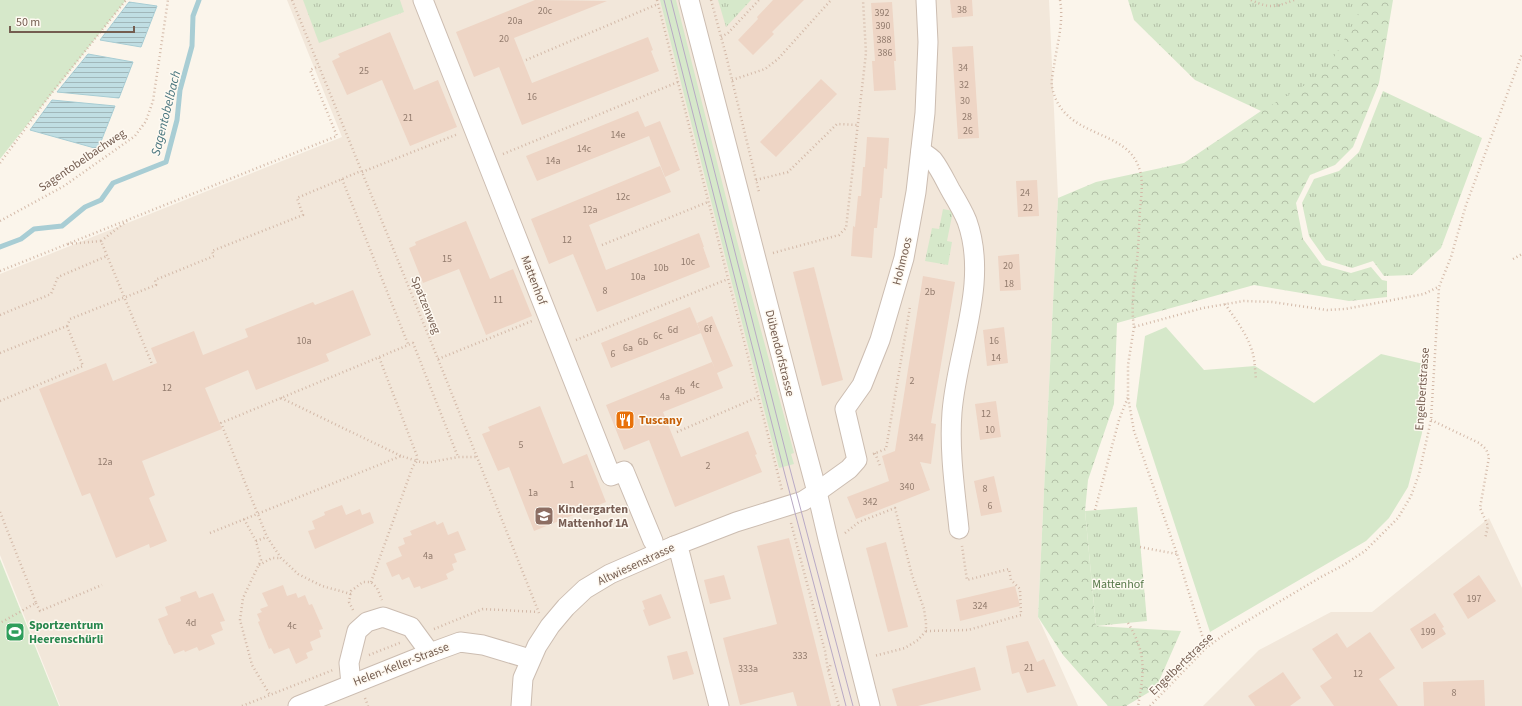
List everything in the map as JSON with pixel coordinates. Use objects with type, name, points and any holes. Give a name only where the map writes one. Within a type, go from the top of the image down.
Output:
[{"type":"street","name":"Mattenhof","points":[[423,0],[611,476],[624,471],[653,541]]},
{"type":"street","name":"Dübendorfstrasse","points":[[689,0],[817,492],[870,706]]},
{"type":"street","name":"Hohmoos","points":[[857,460],[845,409],[862,385],[880,340],[904,258],[916,192],[925,113],[928,42],[926,0]]},
{"type":"street","points":[[921,151],[933,160],[957,202],[966,220],[974,257],[973,292],[952,412],[954,482],[959,529]]},
{"type":"street","points":[[817,492],[849,469],[857,460]]},
{"type":"street","name":"Altwiesenstrasse","points":[[521,706],[523,678],[530,659],[550,626],[566,607],[585,589],[610,574],[674,546],[736,522],[799,502],[817,492]]},
{"type":"street","points":[[674,546],[680,554],[720,706]]},
{"type":"street","points":[[351,684],[349,663],[357,631],[367,622],[383,617],[411,627],[430,653]]},
{"type":"street","name":"Helen-Keller-Strasse","points":[[298,706],[460,642],[484,645],[530,659]]},
{"type":"path","points":[[0,163],[50,95],[126,0]]},
{"type":"path","name":"Sagentobelbachweg","points":[[0,221],[64,186],[135,136],[146,121],[155,94],[168,0]]},
{"type":"path","name":"Spatzenweg","points":[[292,0],[541,617]]},
{"type":"path","points":[[657,0],[783,492]]},
{"type":"path","points":[[721,37],[728,33],[759,0]]},
{"type":"path","points":[[732,80],[765,69],[778,59],[831,0]]},
{"type":"path","points":[[773,253],[839,235],[846,228],[866,53],[863,0]]},
{"type":"path","points":[[1060,0],[1062,9],[1061,30],[1052,86],[1057,99],[1063,110],[1072,120],[1087,129],[1118,142],[1127,148],[1140,168],[1141,196],[1138,248],[1131,313],[1134,327],[1128,365],[1128,397],[1134,430],[1177,554],[1206,648]]},
{"type":"path","points":[[1251,0],[1263,6],[1278,6],[1294,0]]},
{"type":"path","points":[[526,60],[658,4]]},
{"type":"path","name":"Engelbertstrasse","points":[[1150,706],[1206,648],[1225,634],[1342,566],[1365,550],[1398,518],[1411,496],[1419,474],[1431,420],[1439,287],[1466,205],[1522,54]]},
{"type":"path","points":[[0,271],[64,244],[337,136],[310,70],[319,66]]},
{"type":"path","points":[[487,161],[678,82]]},
{"type":"path","points":[[756,180],[788,172],[837,124],[858,125]]},
{"type":"path","points":[[0,353],[67,326],[70,319],[156,285],[155,280],[214,256],[212,251],[303,215],[297,198],[474,128]]},
{"type":"path","points":[[342,179],[408,344]]},
{"type":"path","points":[[602,245],[708,202]]},
{"type":"path","points":[[64,244],[101,241],[130,219]]},
{"type":"path","points":[[101,241],[152,364]]},
{"type":"path","points":[[1512,259],[1522,254]]},
{"type":"path","points":[[0,315],[51,294],[58,277],[107,256]]},
{"type":"path","points":[[560,347],[728,279]]},
{"type":"path","points":[[1134,327],[1203,308],[1244,301],[1272,302],[1327,310],[1345,309],[1424,294],[1439,287]]},
{"type":"path","points":[[857,460],[886,449],[912,292],[895,288]]},
{"type":"path","points":[[1225,304],[1250,344],[1253,354],[1256,379]]},
{"type":"path","points":[[438,359],[547,315]]},
{"type":"path","points":[[0,401],[84,366],[67,326]]},
{"type":"path","points":[[351,594],[322,586],[298,574],[281,558],[267,538],[221,423],[413,343],[458,458]]},
{"type":"path","points":[[371,582],[413,466],[417,461],[417,456],[379,357]]},
{"type":"path","points":[[677,432],[758,397]]},
{"type":"path","points":[[1095,510],[1119,420],[1128,397]]},
{"type":"path","points":[[281,398],[401,456],[417,461],[426,463],[476,457]]},
{"type":"path","points":[[1431,420],[1479,443],[1486,448],[1489,457],[1480,508],[1488,526],[1485,539]]},
{"type":"path","points":[[875,453],[880,466]]},
{"type":"path","points":[[210,533],[401,456]]},
{"type":"path","points":[[841,535],[858,522],[895,508],[912,575],[924,609],[926,631],[918,640],[905,648],[872,657]]},
{"type":"path","points":[[0,512],[40,611],[102,586]]},
{"type":"path","points":[[790,518],[818,625],[828,670],[839,706]]},
{"type":"path","points":[[244,519],[256,541],[261,560],[243,598],[240,620],[252,665],[270,695]]},
{"type":"path","points":[[926,631],[968,630],[1021,615],[1020,589],[1011,580],[1009,569],[967,580],[959,529]]},
{"type":"path","points":[[256,541],[267,538]]},
{"type":"path","points":[[1140,547],[1177,554]]},
{"type":"path","points":[[258,566],[272,558],[281,558]]},
{"type":"path","points":[[361,627],[349,602],[351,591],[362,582],[371,582],[377,588],[389,619]]},
{"type":"path","points":[[0,623],[36,603]]},
{"type":"path","points":[[1128,623],[1139,643],[1143,663],[1143,676],[1138,706]]},
{"type":"path","points":[[828,670],[831,663]]},
{"type":"shaded area","points":[[287,0],[1049,0],[1058,198],[1038,617],[1078,706],[60,706],[0,555],[0,274],[342,137]]},
{"type":"shaded area","points":[[1489,518],[1522,588],[1522,706],[1203,706],[1259,650],[1331,612],[1372,612]]},
{"type":"green space","points":[[0,0],[126,0],[0,159]]},
{"type":"green space","points":[[303,0],[400,0],[404,12],[319,43]]},
{"type":"green space","points":[[660,0],[676,0],[737,241],[794,453],[791,454],[794,464],[779,468]]},
{"type":"green space","points":[[718,0],[751,0],[726,27]]},
{"type":"green space","points":[[1128,0],[1360,0],[1358,16],[1324,74],[1261,111],[1195,80],[1134,20]]},
{"type":"green space","points":[[1319,0],[1393,0],[1379,83],[1353,147],[1335,165],[1310,175],[1296,203],[1303,239],[1322,265],[1351,273],[1371,267],[1382,280],[1387,281],[1387,297],[1349,301],[1254,285],[1117,323],[1114,404],[1088,480],[1085,511],[1096,626],[1181,631],[1156,688],[1126,706],[1108,706],[1063,655],[1038,617],[1058,198],[1096,182],[1184,163],[1261,111]]},
{"type":"green space","points":[[1383,91],[1482,138],[1441,248],[1412,275],[1384,276],[1373,261],[1352,268],[1326,260],[1309,236],[1302,203],[1314,179],[1339,171],[1359,152]]},
{"type":"green space","points":[[943,209],[953,211],[947,241],[952,242],[948,265],[925,261],[932,228],[939,229]]},
{"type":"green space","points":[[1166,327],[1204,370],[1255,366],[1314,403],[1381,354],[1428,365],[1422,433],[1408,487],[1389,518],[1366,541],[1210,632],[1136,406],[1145,336]]},
{"type":"green space","name":"Mattenhof","points":[[1137,507],[1147,621],[1096,626],[1085,511]]},
{"type":"green space","name":"Sportzentrum Heerenschürli","points":[[0,559],[59,706],[0,706]]},
{"type":"water","points":[[129,2],[157,6],[141,47],[100,40]]},
{"type":"water","points":[[88,54],[133,62],[119,98],[57,92]]},
{"type":"water","points":[[52,100],[115,106],[98,149],[30,130]]},
{"type":"building","points":[[535,0],[607,1],[514,38],[532,83],[648,37],[653,50],[651,51],[659,71],[522,125],[499,67],[474,77],[456,32]]},
{"type":"building","points":[[773,0],[804,0],[772,32],[774,34],[753,55],[738,40],[758,19],[757,17]]},
{"type":"building","points":[[950,0],[972,0],[973,16],[952,18]]},
{"type":"building","points":[[892,2],[896,61],[894,61],[896,90],[874,91],[872,61],[875,61],[871,3]]},
{"type":"building","points":[[390,32],[414,90],[438,80],[457,127],[410,146],[382,80],[347,95],[332,61],[340,57],[338,54]]},
{"type":"building","points":[[973,46],[979,138],[958,139],[952,47]]},
{"type":"building","points":[[821,79],[837,94],[776,157],[760,142]]},
{"type":"building","points":[[638,111],[645,127],[660,121],[680,170],[665,177],[649,136],[537,181],[526,156]]},
{"type":"building","points":[[867,137],[889,138],[887,169],[884,168],[882,198],[880,198],[877,228],[874,228],[872,258],[851,256],[853,226],[855,227],[858,196],[861,196],[863,167],[865,167]]},
{"type":"building","points":[[660,166],[671,192],[589,225],[606,270],[699,233],[710,267],[597,312],[573,254],[549,264],[531,219]]},
{"type":"building","points":[[1037,180],[1039,216],[1018,217],[1016,181]]},
{"type":"building","points":[[466,221],[490,279],[513,269],[532,316],[486,335],[459,269],[423,283],[409,248],[416,245],[415,242]]},
{"type":"building","points":[[1019,254],[1021,290],[1000,291],[998,256]]},
{"type":"building","points":[[814,267],[843,380],[822,386],[793,272]]},
{"type":"building","points":[[923,276],[955,282],[931,423],[936,424],[931,464],[920,462],[930,490],[856,519],[847,497],[889,481],[882,456],[895,451]]},
{"type":"building","points":[[353,290],[371,335],[326,354],[329,361],[256,390],[248,370],[205,388],[222,429],[142,461],[155,495],[149,498],[167,541],[150,548],[149,544],[116,558],[90,493],[82,496],[39,389],[106,363],[113,381],[157,363],[151,348],[194,331],[203,355],[248,337],[245,329],[313,302],[315,305]]},
{"type":"building","points":[[690,307],[701,333],[611,368],[601,343]]},
{"type":"building","points":[[712,316],[733,366],[717,373],[723,388],[663,412],[681,457],[748,431],[762,472],[675,507],[649,440],[624,450],[606,405],[712,362],[715,369],[697,323]]},
{"type":"building","points":[[1004,327],[1008,363],[987,366],[983,330]]},
{"type":"building","points":[[996,401],[1001,437],[980,440],[975,404]]},
{"type":"building","points":[[540,406],[563,464],[587,454],[606,502],[534,531],[509,467],[498,471],[482,434],[490,431],[488,427]]},
{"type":"building","points":[[994,476],[1002,512],[981,516],[974,481]]},
{"type":"building","points":[[342,505],[346,515],[360,509],[362,515],[370,512],[374,523],[315,549],[308,531],[315,529],[312,521],[325,515],[324,512]]},
{"type":"building","points":[[435,521],[437,525],[443,522],[448,535],[458,531],[466,550],[454,554],[457,562],[452,564],[454,570],[446,574],[448,579],[421,589],[420,586],[414,588],[409,577],[402,580],[399,574],[392,577],[386,563],[402,556],[398,547],[405,544],[403,538],[412,535],[410,531]]},
{"type":"building","points":[[789,538],[831,706],[797,706],[793,692],[740,705],[723,638],[777,624],[757,546]]},
{"type":"building","points":[[886,542],[908,627],[888,632],[866,548]]},
{"type":"building","points":[[724,575],[731,599],[710,604],[704,580]]},
{"type":"building","points":[[1479,575],[1496,601],[1468,619],[1453,594]]},
{"type":"building","points":[[283,585],[287,596],[296,593],[298,598],[305,595],[309,605],[312,604],[323,629],[319,630],[321,637],[310,642],[313,650],[306,653],[308,658],[296,664],[289,648],[274,654],[271,648],[269,649],[258,622],[260,621],[257,614],[262,612],[260,609],[268,606],[262,593]]},
{"type":"building","points":[[1015,586],[1020,606],[960,621],[956,600]]},
{"type":"building","points":[[196,591],[199,598],[213,593],[225,621],[220,622],[223,630],[211,635],[215,644],[199,651],[197,647],[185,652],[184,650],[174,654],[158,619],[168,615],[165,607],[181,601],[180,597]]},
{"type":"building","points":[[661,594],[671,618],[649,626],[643,610],[645,609],[642,601]]},
{"type":"building","points":[[1435,613],[1444,627],[1442,628],[1446,634],[1422,649],[1410,629]]},
{"type":"building","points":[[1370,632],[1395,668],[1379,679],[1398,706],[1334,706],[1320,686],[1332,678],[1312,649],[1337,633],[1347,648]]},
{"type":"building","points":[[1028,641],[1037,662],[1044,659],[1056,686],[1027,693],[1019,672],[1012,674],[1006,646]]},
{"type":"building","points":[[687,651],[694,674],[673,680],[667,656]]},
{"type":"building","points":[[975,667],[981,690],[918,706],[897,706],[892,689]]},
{"type":"building","points":[[1283,672],[1301,698],[1290,706],[1255,706],[1248,696]]},
{"type":"building","points":[[1484,680],[1485,706],[1424,706],[1423,682]]},
{"type":"waterway","name":"Sagentobelbach","points":[[0,247],[21,239],[34,229],[62,226],[85,207],[101,200],[113,183],[166,162],[177,120],[180,90],[192,46],[193,16],[199,0]]},
{"type":"tram line","points":[[664,0],[784,471],[846,706]]},
{"type":"tram line","points":[[671,0],[790,469],[853,706]]},
{"type":"place","name":"Tuscany","points":[[625,420]]},
{"type":"place","name":"Kindergarten Mattenhof 1A","points":[[544,516]]},
{"type":"place","name":"Sportzentrum Heerenschürli","points":[[15,632]]}]
